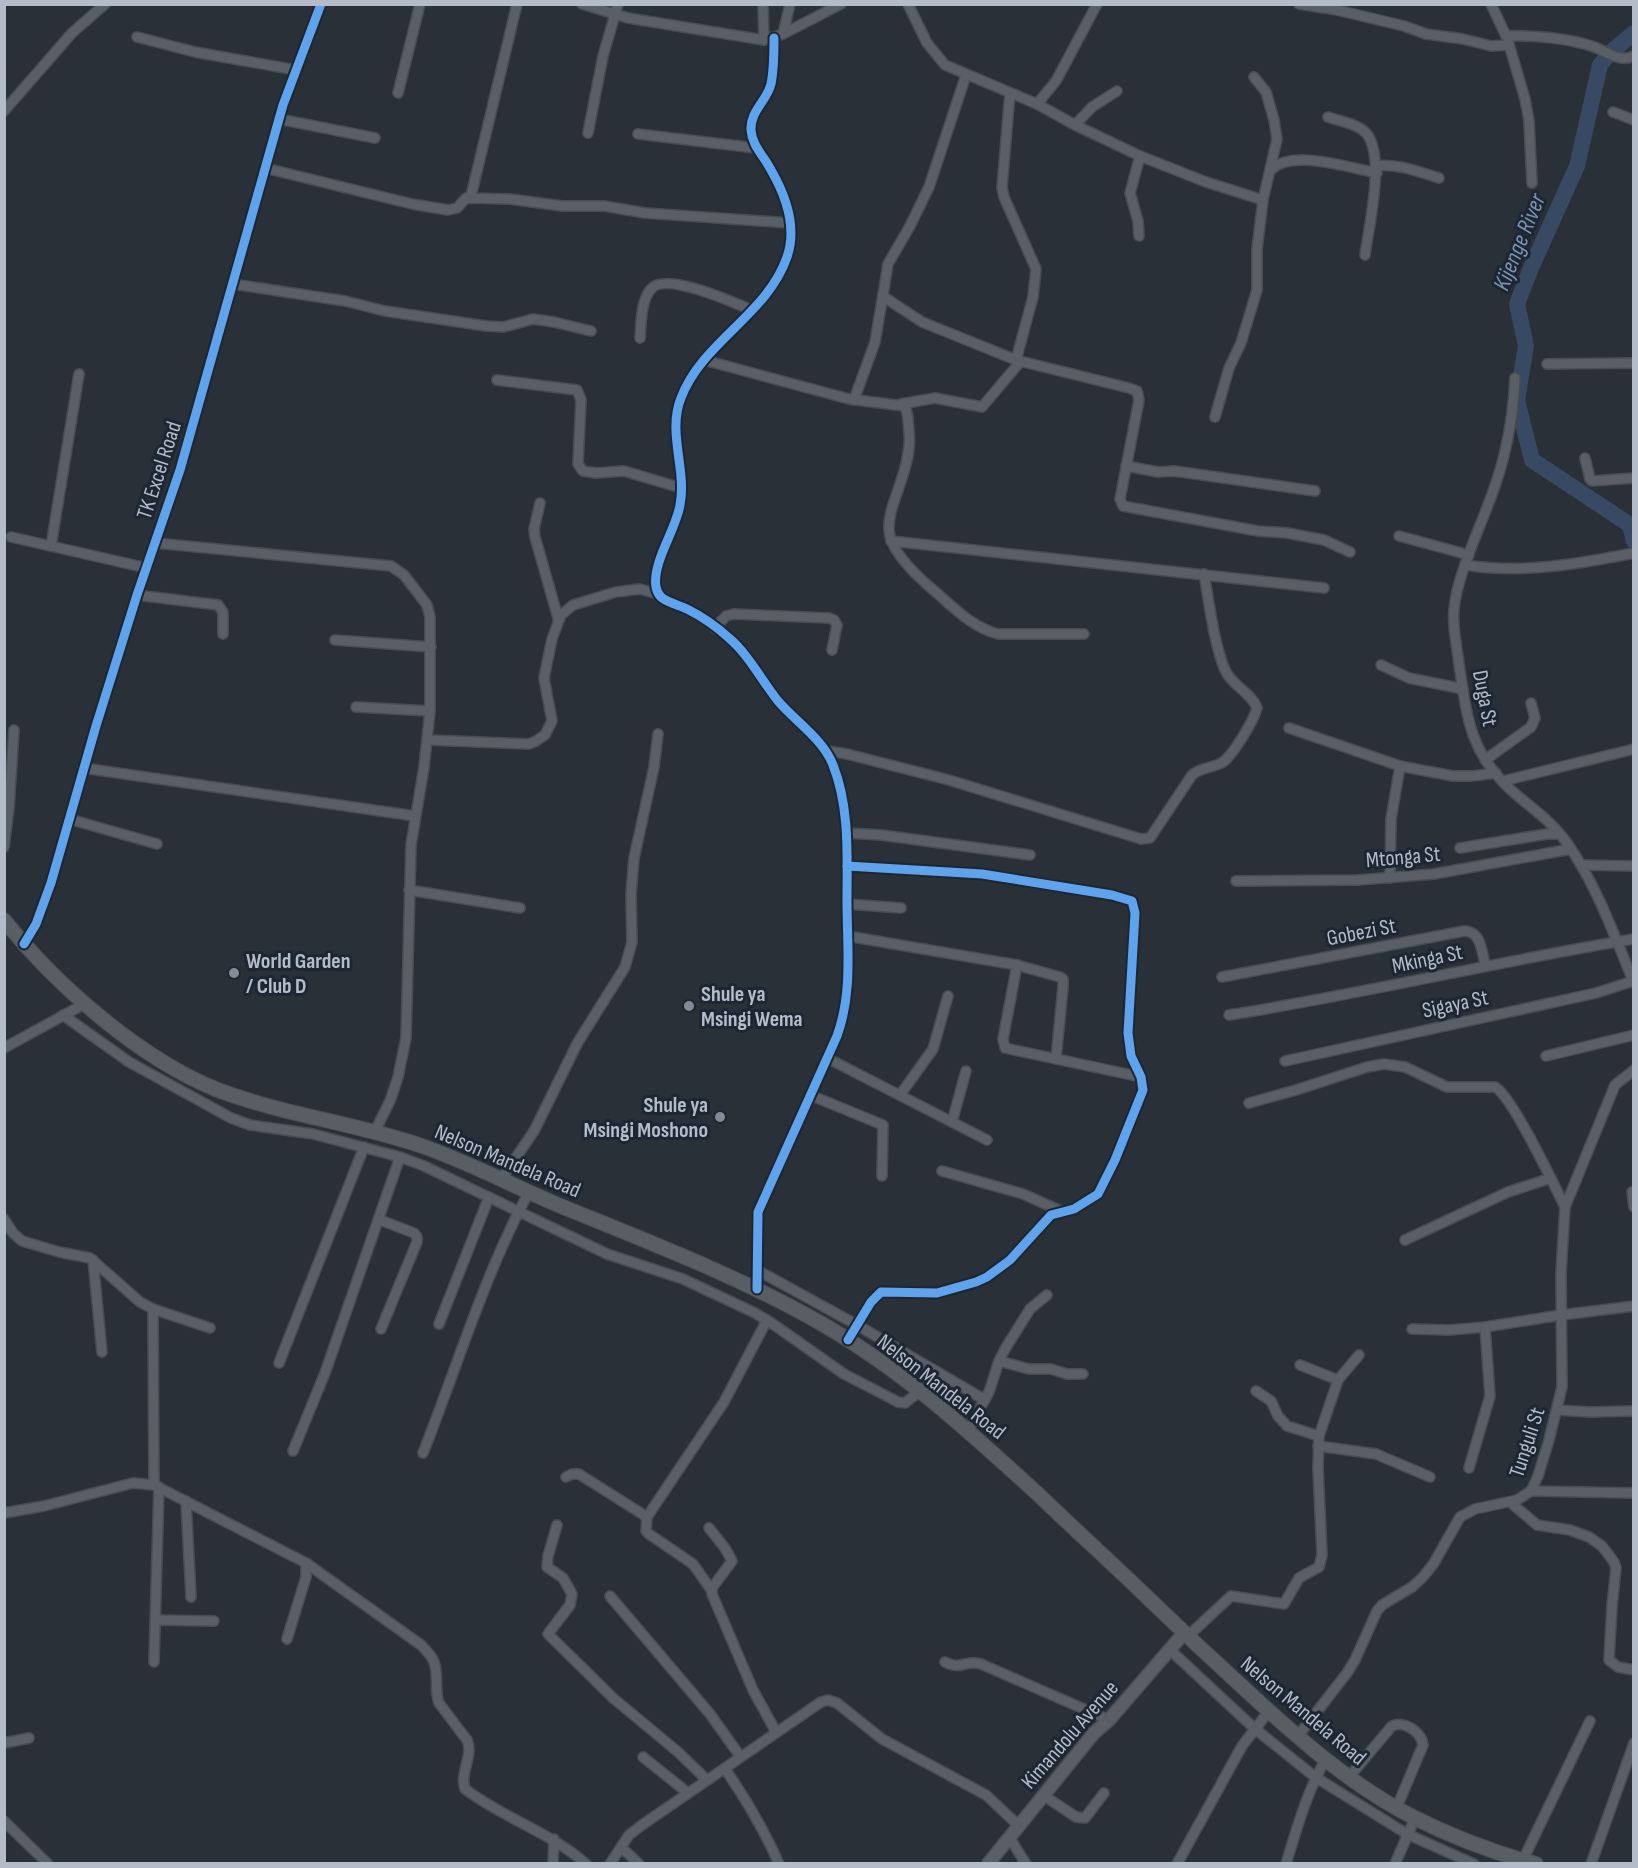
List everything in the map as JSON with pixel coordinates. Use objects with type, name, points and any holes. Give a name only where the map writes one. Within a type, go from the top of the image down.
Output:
[{"type":"main road","name":"Nelson Mandela Road","points":[[7,926],[86,1003],[123,1034],[187,1075],[219,1090],[288,1111],[375,1131],[421,1145],[757,1289],[848,1340],[921,1390],[968,1430],[1185,1635],[1326,1759],[1415,1818],[1477,1844],[1529,1862]]},
{"type":"street","points":[[4,111],[72,33],[105,4]]},
{"type":"street","name":"TK Excel Road","points":[[24,944],[43,907],[137,595],[180,470],[279,119],[321,4]]},
{"type":"street","points":[[398,93],[420,4]]},
{"type":"street","points":[[471,196],[517,4]]},
{"type":"street","points":[[582,4],[616,9],[666,25],[774,38],[841,4]]},
{"type":"street","points":[[763,4],[774,38]]},
{"type":"street","points":[[658,594],[656,576],[678,512],[681,488],[676,429],[682,394],[704,360],[770,290],[781,271],[789,246],[790,223],[786,203],[771,170],[756,148],[752,134],[752,118],[764,100],[771,83],[774,38],[790,4]]},
{"type":"street","points":[[908,4],[927,43],[945,65],[1037,104],[1140,156],[1206,182],[1263,200]]},
{"type":"street","points":[[1037,104],[1056,81],[1097,4]]},
{"type":"street","points":[[1299,4],[1337,10],[1404,26],[1426,34],[1463,39],[1491,46],[1529,35],[1586,44],[1626,59],[1634,56]]},
{"type":"street","points":[[1491,4],[1507,40],[1525,99],[1529,121],[1532,183]]},
{"type":"street","points":[[588,133],[603,56],[616,9]]},
{"type":"street","points":[[137,38],[195,52],[296,70]]},
{"type":"street","points":[[854,400],[874,342],[888,264],[910,226],[928,187],[966,75]]},
{"type":"street","points":[[1215,417],[1229,368],[1241,343],[1257,290],[1257,249],[1263,200],[1272,169],[1277,139],[1266,92],[1254,77]]},
{"type":"street","points":[[1075,125],[1092,107],[1117,92]]},
{"type":"street","points":[[704,360],[854,400],[901,404],[935,398],[982,407],[1018,361],[1037,278],[1035,263],[1002,187],[1010,93]]},
{"type":"street","points":[[1613,112],[1634,120]]},
{"type":"street","points":[[1328,117],[1366,133],[1376,170],[1365,255]]},
{"type":"street","points":[[279,119],[375,138]]},
{"type":"street","points":[[638,134],[756,148]]},
{"type":"street","points":[[1139,236],[1138,221],[1130,193],[1140,156]]},
{"type":"street","points":[[1272,169],[1281,162],[1310,160],[1376,170],[1394,166],[1439,178]]},
{"type":"street","points":[[265,168],[412,204],[448,210],[457,208],[471,196],[518,199],[562,206],[604,206],[645,213],[790,223]]},
{"type":"street","points":[[233,284],[486,326],[503,327],[533,319],[591,331]]},
{"type":"street","points":[[640,338],[643,312],[649,290],[660,284],[696,289],[752,310]]},
{"type":"street","points":[[883,295],[912,318],[1018,361],[1137,391],[1139,399],[1120,500],[1120,504],[1126,508],[1324,540],[1350,552]]},
{"type":"street","points":[[1547,364],[1634,363]]},
{"type":"street","points":[[51,546],[79,374]]},
{"type":"street","name":"Duga St","points":[[1515,378],[1514,406],[1506,453],[1455,600],[1453,618],[1469,726],[1476,746],[1499,777],[1549,821],[1571,849],[1618,941],[1633,982]]},
{"type":"street","points":[[496,380],[572,389],[580,394],[578,464],[583,471],[596,473],[624,471],[681,488]]},
{"type":"street","points":[[901,404],[907,411],[910,438],[906,464],[890,517],[889,530],[891,541],[916,576],[968,620],[987,631],[998,634],[1084,634]]},
{"type":"street","points":[[1585,458],[1592,481],[1634,478]]},
{"type":"street","points":[[1126,466],[1315,491]]},
{"type":"street","points":[[540,503],[534,529],[535,537],[558,618]]},
{"type":"street","points":[[1399,536],[1469,555]]},
{"type":"street","points":[[11,537],[147,568]]},
{"type":"street","points":[[891,541],[1324,588]]},
{"type":"street","points":[[155,543],[262,555],[349,561],[396,568],[427,605],[430,617],[431,647],[430,711],[428,740],[411,845],[406,1038],[393,1093],[375,1131]]},
{"type":"street","points":[[1466,566],[1492,569],[1547,567],[1579,564],[1634,553]]},
{"type":"street","points":[[827,751],[949,780],[1141,839],[1150,838],[1195,771],[1221,764],[1229,756],[1257,708],[1253,701],[1233,683],[1225,670],[1209,607],[1204,574]]},
{"type":"street","points":[[428,740],[529,744],[545,735],[551,724],[552,716],[544,678],[558,618],[573,605],[616,592],[640,590],[658,594],[663,599],[698,615],[729,638],[787,711],[827,751],[842,791],[847,833],[849,979],[846,1008],[837,1036],[758,1212],[757,1289]]},
{"type":"street","points":[[137,595],[218,605],[223,612],[223,634]]},
{"type":"street","points":[[716,628],[726,616],[734,615],[829,618],[837,625],[832,650]]},
{"type":"street","points":[[335,640],[431,647]]},
{"type":"street","points":[[1382,665],[1409,678],[1463,689]]},
{"type":"street","points":[[1485,760],[1531,727],[1535,718],[1531,702]]},
{"type":"street","points":[[356,706],[430,711]]},
{"type":"street","points":[[1289,728],[1400,766],[1453,776],[1499,777],[1634,750]]},
{"type":"street","points":[[4,847],[14,730]]},
{"type":"street","points":[[502,1178],[534,1131],[578,1042],[625,967],[632,942],[631,894],[634,858],[654,767],[658,734]]},
{"type":"street","points":[[1390,878],[1391,819],[1400,766]]},
{"type":"street","points":[[83,768],[415,816]]},
{"type":"street","points":[[69,819],[157,844]]},
{"type":"street","points":[[847,833],[882,835],[1030,855]]},
{"type":"street","points":[[1460,848],[1547,834],[1560,834]]},
{"type":"street","name":"Mtonga St","points":[[1236,881],[1390,878],[1471,869],[1571,849]]},
{"type":"street","points":[[1581,865],[1634,866]]},
{"type":"street","points":[[847,866],[982,874],[1112,895],[1132,901],[1135,914],[1128,1033],[1131,1056],[1141,1077],[1141,1096],[1104,1185],[1098,1194],[1074,1209],[1051,1215],[1010,1260],[987,1277],[937,1293],[881,1292],[876,1296],[848,1340]]},
{"type":"street","points":[[409,890],[520,908]]},
{"type":"street","points":[[847,904],[901,908]]},
{"type":"street","name":"Gobezi St","points":[[1222,977],[1464,931],[1470,931],[1477,936],[1485,965]]},
{"type":"street","points":[[848,936],[1017,965],[1062,979],[1056,1059]]},
{"type":"street","name":"Mkinga St","points":[[1229,1015],[1291,1005],[1485,965],[1634,939]]},
{"type":"street","points":[[1017,965],[1003,1045],[1009,1050],[1141,1077]]},
{"type":"street","name":"Sigaya St","points":[[1285,1061],[1596,993],[1633,982]]},
{"type":"street","points":[[900,1095],[933,1049],[948,996]]},
{"type":"street","points":[[4,1048],[86,1003]]},
{"type":"street","points":[[63,1015],[129,1062],[231,1118],[250,1125],[294,1130],[364,1147],[424,1166],[607,1254],[696,1284],[767,1320],[844,1374],[898,1402],[905,1403],[921,1390]]},
{"type":"street","points":[[1546,1056],[1634,1035]]},
{"type":"street","points":[[827,1058],[987,1140]]},
{"type":"street","points":[[1249,1103],[1367,1067],[1384,1064],[1405,1067],[1447,1087],[1495,1087],[1508,1101],[1565,1207]]},
{"type":"street","name":"Tunguli St","points":[[1298,1736],[1347,1673],[1377,1611],[1382,1605],[1412,1587],[1423,1577],[1434,1563],[1460,1518],[1475,1509],[1510,1502],[1531,1491],[1538,1476],[1557,1410],[1562,1370],[1561,1273],[1565,1207],[1615,1085],[1634,1070]]},
{"type":"street","points":[[952,1122],[966,1071]]},
{"type":"street","points":[[810,1095],[883,1125],[882,1176]]},
{"type":"street","points":[[279,1363],[364,1147]]},
{"type":"street","points":[[293,1451],[321,1384],[380,1220],[400,1157]]},
{"type":"street","points":[[942,1171],[1023,1194],[1061,1211]]},
{"type":"street","points":[[1405,1240],[1508,1192],[1551,1178]]},
{"type":"street","points":[[423,1453],[478,1306],[518,1212],[529,1192]]},
{"type":"street","points":[[1632,1192],[1634,1208]]},
{"type":"street","points":[[439,1324],[489,1197]]},
{"type":"street","points":[[4,1219],[22,1241],[93,1260],[132,1296],[153,1309],[210,1328]]},
{"type":"street","points":[[380,1220],[409,1231],[417,1237],[416,1247],[381,1329]]},
{"type":"street","points":[[93,1260],[102,1352]]},
{"type":"street","points":[[757,1270],[985,1400]]},
{"type":"street","points":[[968,1430],[985,1400],[999,1361],[1030,1309],[1047,1295]]},
{"type":"street","points":[[1412,1329],[1449,1330],[1485,1327],[1634,1306]]},
{"type":"street","points":[[153,1309],[156,1486],[154,1662]]},
{"type":"street","points":[[767,1320],[724,1401],[647,1517],[646,1531],[693,1564],[712,1592],[753,1690],[776,1732]]},
{"type":"street","points":[[1469,1468],[1490,1396],[1485,1327]]},
{"type":"street","points":[[1185,1635],[1231,1596],[1284,1604],[1299,1578],[1319,1567],[1322,1554],[1319,1436],[1338,1380],[1359,1355]]},
{"type":"street","points":[[999,1361],[1029,1369],[1051,1369],[1067,1374],[1083,1374]]},
{"type":"street","points":[[1300,1365],[1338,1380]]},
{"type":"street","points":[[1256,1390],[1271,1401],[1278,1416],[1287,1426],[1319,1436]]},
{"type":"street","points":[[1557,1410],[1634,1411]]},
{"type":"street","points":[[1318,1446],[1376,1454],[1430,1477]]},
{"type":"street","points":[[566,1478],[572,1474],[579,1474],[647,1517]]},
{"type":"street","points":[[4,1513],[87,1497],[133,1484],[156,1486],[306,1563],[422,1645],[430,1656],[434,1662],[436,1697],[469,1746],[463,1781],[465,1790],[504,1814],[554,1839],[586,1863]]},
{"type":"street","points":[[1531,1491],[1634,1493]]},
{"type":"street","points":[[186,1501],[191,1597]]},
{"type":"street","points":[[1510,1502],[1537,1525],[1580,1533],[1602,1546],[1610,1556],[1616,1568],[1609,1660],[1618,1667],[1634,1670]]},
{"type":"street","points":[[557,1525],[547,1567],[563,1578],[572,1596],[570,1605],[549,1629],[548,1634],[613,1698],[678,1752],[707,1780]]},
{"type":"street","points":[[709,1528],[732,1561],[712,1592]]},
{"type":"street","points":[[287,1639],[305,1581],[306,1563]]},
{"type":"street","points":[[610,1596],[710,1714],[740,1756]]},
{"type":"street","points":[[156,1620],[214,1621]]},
{"type":"street","name":"Kimandolu Avenue","points":[[988,1863],[1094,1733],[1109,1720],[1169,1649],[1185,1635]]},
{"type":"street","points":[[1169,1649],[1254,1728],[1315,1777],[1407,1834],[1460,1861],[1474,1863]]},
{"type":"street","points":[[945,1662],[955,1667],[976,1663],[1109,1720]]},
{"type":"street","points":[[610,1863],[621,1846],[636,1830],[821,1702],[833,1701],[882,1739],[986,1795],[1019,1826]]},
{"type":"street","points":[[1177,1863],[1242,1746],[1269,1711]]},
{"type":"street","points":[[1529,1862],[1590,1721]]},
{"type":"street","points":[[1350,1776],[1396,1723],[1419,1734],[1423,1744],[1397,1807]]},
{"type":"street","points":[[4,1743],[29,1738]]},
{"type":"street","points":[[1592,1863],[1634,1743]]},
{"type":"street","points":[[644,1757],[688,1793]]},
{"type":"street","points":[[1286,1863],[1315,1777],[1326,1759]]},
{"type":"street","points":[[725,1769],[765,1831],[779,1863]]},
{"type":"street","points":[[1043,1795],[1076,1817],[1084,1818],[1104,1793]]},
{"type":"street","points":[[1395,1863],[1415,1818]]},
{"type":"street","points":[[4,1821],[48,1863]]},
{"type":"street","points":[[1009,1837],[1026,1863]]},
{"type":"street","points":[[553,1863],[554,1839]]},
{"type":"street","points":[[621,1846],[639,1863]]},
{"type":"waterway","name":"Kijenge River","points":[[1634,33],[1610,53],[1600,65],[1577,166],[1517,304],[1526,346],[1517,400],[1532,460],[1630,525],[1634,541]]},
{"type":"cycle path","points":[[24,944],[36,924],[51,883],[96,726],[137,595],[180,470],[283,105],[321,4]]},
{"type":"cycle path","points":[[757,1289],[758,1212],[837,1036],[845,1003],[848,952],[845,815],[833,765],[823,747],[778,701],[736,645],[703,618],[658,594],[656,577],[680,505],[681,478],[676,424],[681,398],[691,378],[704,360],[765,296],[778,277],[790,246],[790,224],[785,201],[776,180],[756,146],[751,130],[753,117],[771,84],[774,38]]},
{"type":"cycle path","points":[[847,866],[982,874],[1112,895],[1132,901],[1135,913],[1128,1033],[1131,1056],[1141,1077],[1143,1090],[1115,1160],[1098,1194],[1074,1209],[1051,1215],[1010,1260],[976,1282],[937,1293],[881,1292],[871,1302],[848,1340]]},
{"type":"place","name":"World Garden / Club D","points":[[234,973]]},
{"type":"place","name":"Shule ya Msingi Wema","points":[[689,1006]]},
{"type":"place","name":"Shule ya Msingi Moshono","points":[[720,1117]]}]
